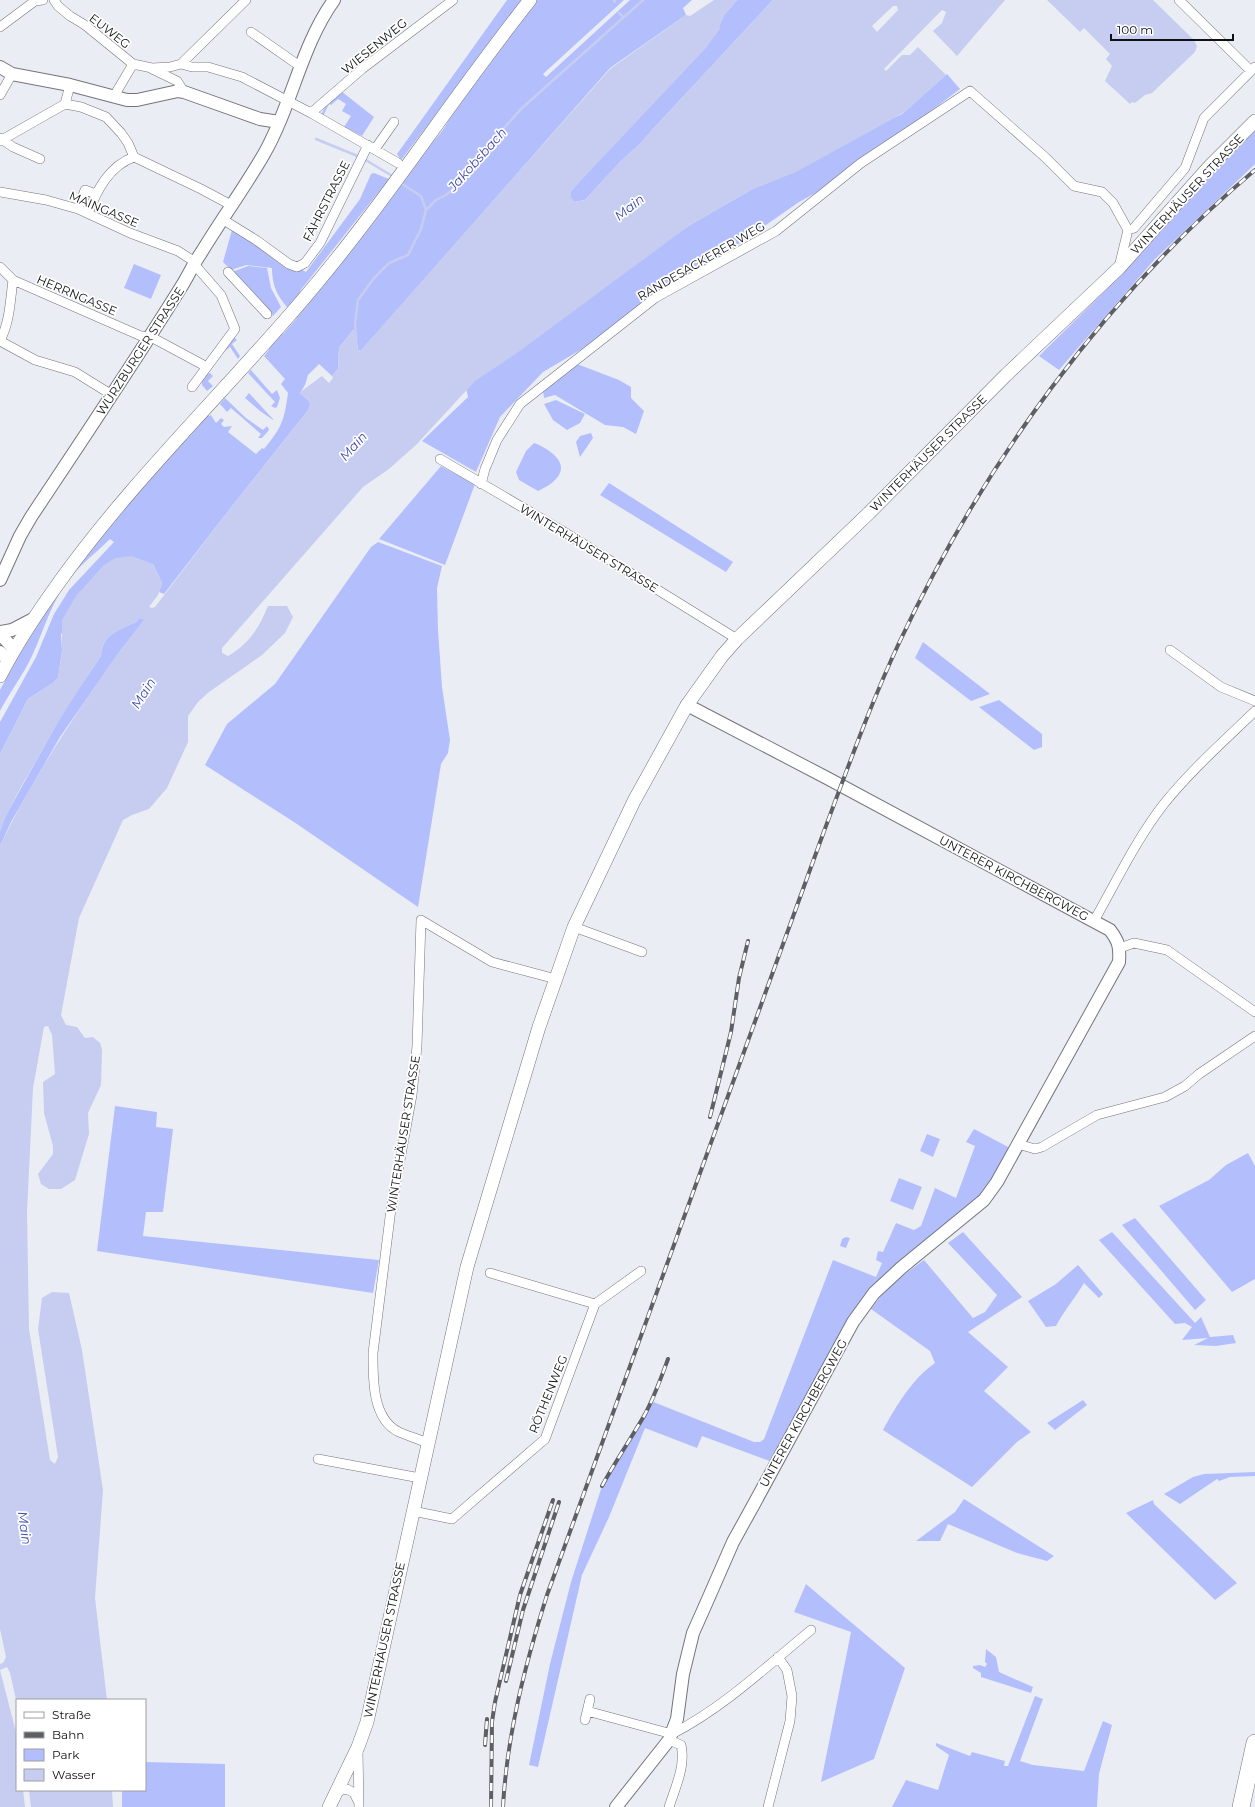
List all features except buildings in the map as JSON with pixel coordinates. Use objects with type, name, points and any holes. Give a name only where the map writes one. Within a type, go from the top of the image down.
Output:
[{"type":"highway","points":[[1241,1807],[1255,1743]]},
{"type":"main road","points":[[0,676],[7,654],[83,549],[148,472],[306,296],[394,183],[403,164],[530,0]]},
{"type":"main road","name":"WINTERHÄUSER STRASSE","points":[[358,1747],[371,1704],[467,1267],[539,1027],[574,927],[634,801],[687,705],[722,656],[737,639],[869,513],[1006,375],[1119,268],[1209,167],[1255,120]]},
{"type":"main road","points":[[328,1807],[338,1791],[358,1747]]},
{"type":"street","points":[[0,27],[35,1],[43,0]]},
{"type":"street","name":"EUWEG","points":[[54,0],[70,16],[85,25],[133,64]]},
{"type":"street","points":[[117,98],[117,91],[133,64],[152,68],[170,67],[181,64],[246,0]]},
{"type":"street","name":"WÜRZBURGER STRASSE","points":[[0,580],[20,536],[31,517],[112,395],[264,154],[288,102],[301,67],[327,10],[334,0]]},
{"type":"street","name":"WIESENWEG","points":[[312,113],[362,69],[453,0]]},
{"type":"street","points":[[1128,230],[1134,228],[1185,168],[1204,118],[1253,69],[1178,0]]},
{"type":"street","points":[[251,32],[301,67]]},
{"type":"street","points":[[181,64],[192,67],[208,67],[242,77],[312,113],[403,164]]},
{"type":"street","points":[[0,67],[12,74],[70,85],[127,100],[138,100],[178,91],[184,92],[253,117],[279,122]]},
{"type":"street","points":[[152,68],[177,81],[184,92]]},
{"type":"street","points":[[0,95],[12,74]]},
{"type":"street","points":[[65,104],[70,85]]},
{"type":"street","name":"WINTERHÄUSER STRASSE","points":[[970,91],[1046,158],[1074,186],[1102,192],[1113,203],[1128,230],[1119,268]]},
{"type":"street","name":"RANDESACKERER WEG","points":[[481,484],[485,469],[497,440],[520,404],[655,298],[776,231],[861,163],[970,91]]},
{"type":"street","points":[[40,159],[13,147],[1,139],[65,104],[81,107],[106,117],[121,133],[128,143],[134,157],[201,188],[231,205]]},
{"type":"street","points":[[372,147],[394,122]]},
{"type":"street","name":"FÄHRSTRASSE","points":[[222,219],[256,240],[289,264],[297,267],[305,263],[320,243],[362,156],[372,147]]},
{"type":"street","points":[[88,213],[96,194],[117,165],[134,157]]},
{"type":"street","points":[[78,209],[85,190],[96,194]]},
{"type":"street","name":"MAINGASSE","points":[[0,192],[46,200],[78,209],[130,234],[178,251],[194,263],[222,295],[234,329],[206,367]]},
{"type":"street","name":"HERRNGASSE","points":[[0,267],[13,280],[141,336],[148,337],[206,367]]},
{"type":"street","points":[[228,272],[267,314]]},
{"type":"street","points":[[13,280],[10,312],[6,329],[0,341],[35,360],[75,372],[112,395]]},
{"type":"street","points":[[192,387],[206,367]]},
{"type":"street","name":"WINTERHÄUSER STRASSE","points":[[440,459],[561,530],[737,639]]},
{"type":"street","points":[[7,654],[0,633],[12,630],[33,619]]},
{"type":"street","points":[[1170,650],[1222,687],[1255,701]]},
{"type":"street","name":"UNTERER KIRCHBERGWEG","points":[[671,1737],[677,1719],[683,1674],[692,1637],[705,1606],[734,1542],[853,1322],[874,1293],[901,1268],[984,1200],[997,1182],[1119,962],[1120,948],[1116,937],[1110,930],[1094,921],[833,781],[687,705]]},
{"type":"street","points":[[1094,921],[1131,855],[1163,805],[1183,782],[1255,711]]},
{"type":"street","name":"WINTERHÄUSER STRASSE","points":[[428,1443],[399,1432],[388,1423],[380,1410],[377,1400],[373,1368],[373,1353],[391,1209],[414,1074],[417,1046],[421,920],[492,962],[556,980]]},
{"type":"street","points":[[574,927],[642,952]]},
{"type":"street","points":[[1120,948],[1134,943],[1166,950],[1255,1012]]},
{"type":"street","points":[[1018,1144],[1035,1149],[1042,1147],[1097,1115],[1165,1097],[1185,1086],[1199,1074],[1255,1036]]},
{"type":"street","points":[[490,1273],[595,1304],[641,1271]]},
{"type":"street","name":"RÖTHENWEG","points":[[413,1511],[452,1519],[545,1439],[595,1304]]},
{"type":"street","points":[[318,1459],[420,1478]]},
{"type":"street","points":[[616,1807],[671,1737],[737,1692],[811,1630]]},
{"type":"street","points":[[768,1807],[790,1721],[792,1696],[787,1670],[778,1657]]},
{"type":"street","points":[[590,1699],[586,1716],[671,1737],[681,1746],[683,1754],[680,1775],[669,1807]]},
{"type":"street","name":"WINTERHÄUSER STRASSE","points":[[358,1747],[359,1805]]},
{"type":"street","name":"WINTERHÄUSER STRASSE","points":[[338,1791],[347,1789],[354,1793],[359,1805]]},
{"type":"green space","points":[[507,0],[523,0],[401,160],[397,154]]},
{"type":"green space","points":[[536,0],[624,0],[543,74],[546,77],[630,0],[692,0],[683,8],[686,15],[610,68],[361,351],[358,350],[356,333],[353,330],[339,348],[338,369],[332,376],[319,364],[308,375],[305,385],[300,393],[309,401],[309,409],[164,594],[159,592],[162,583],[153,564],[61,634],[62,651],[58,678],[53,683],[28,699],[0,754],[0,722],[36,657],[54,614],[69,590],[114,542],[110,539],[79,568],[62,589],[52,607],[37,646],[0,711],[0,690],[21,651],[65,579],[175,449],[193,433],[207,413],[209,416],[211,415],[216,423],[221,418],[224,420],[221,424],[224,427],[232,426],[228,432],[256,454],[262,448],[264,449],[275,435],[281,423],[288,393],[281,384],[285,379],[264,356],[269,350],[267,347],[280,332],[283,334],[297,318],[278,295],[272,276],[272,268],[246,265],[231,270],[223,262],[232,230],[306,272],[360,199],[371,174],[374,173],[389,179],[300,291],[311,301],[310,299],[413,169],[420,155],[441,133],[456,105]]},
{"type":"green space","points":[[737,0],[773,0],[641,143],[621,161],[585,200],[574,202],[571,198],[571,191],[719,26],[724,15]]},
{"type":"green space","points":[[947,74],[960,89],[841,179],[799,202],[724,254],[686,275],[582,349],[543,372],[500,417],[476,472],[422,441],[468,397],[464,379],[690,225],[749,191],[799,156],[847,139],[902,114]]},
{"type":"green space","points":[[341,91],[374,117],[362,136],[344,127],[351,116],[342,111],[346,104],[338,99],[331,105],[329,104],[323,116],[321,115],[327,103]]},
{"type":"green space","points":[[1255,127],[1255,164],[1155,259],[1059,370],[1039,356],[1107,289],[1225,158]]},
{"type":"green space","points":[[134,264],[161,275],[151,299],[124,288]]},
{"type":"green space","points":[[248,266],[267,268],[271,288],[281,307],[273,316],[232,272]]},
{"type":"green space","points":[[234,337],[237,340],[232,344],[240,356],[238,359],[230,347],[225,351],[223,347]]},
{"type":"green space","points":[[577,364],[619,380],[631,387],[631,398],[644,411],[636,434],[623,427],[605,425],[555,395],[544,398],[543,391]]},
{"type":"green space","points":[[251,370],[272,394],[277,390],[280,398],[277,407],[275,408],[271,406],[275,402],[248,373]]},
{"type":"green space","points":[[210,373],[213,376],[208,381],[213,386],[207,391],[202,385],[202,380],[206,374]]},
{"type":"green space","points":[[249,393],[273,419],[273,420],[245,398]]},
{"type":"green space","points":[[225,398],[246,418],[263,430],[267,426],[269,430],[262,438],[258,438],[261,434],[231,408],[227,412],[220,404]]},
{"type":"green space","points":[[556,400],[585,414],[580,423],[567,430],[553,420],[544,404]]},
{"type":"green space","points":[[591,433],[593,438],[580,457],[576,442],[580,436]]},
{"type":"green space","points":[[534,443],[544,447],[553,454],[560,463],[561,468],[560,473],[553,482],[538,491],[519,480],[516,472],[526,451]]},
{"type":"green space","points":[[441,466],[475,484],[445,565],[379,539]]},
{"type":"green space","points":[[609,483],[733,562],[726,572],[600,495]]},
{"type":"green space","points":[[378,542],[442,566],[437,588],[438,630],[442,687],[450,740],[448,753],[441,764],[418,907],[294,822],[205,765],[227,724],[275,684],[371,547]]},
{"type":"green space","points":[[139,618],[145,619],[118,654],[60,737],[11,822],[0,846],[0,831],[5,817],[65,709],[101,656],[102,648],[105,642],[112,634],[136,622]]},
{"type":"green space","points":[[923,642],[990,694],[971,701],[915,658]]},
{"type":"green space","points":[[999,700],[1042,734],[1042,747],[1034,750],[979,707]]},
{"type":"green space","points":[[115,1106],[157,1112],[156,1127],[173,1129],[163,1212],[146,1212],[143,1236],[379,1260],[373,1293],[97,1251]]},
{"type":"green space","points":[[974,1129],[1014,1150],[997,1182],[874,1293],[775,1463],[702,1436],[697,1448],[645,1428],[609,1517],[582,1575],[538,1767],[529,1765],[550,1664],[571,1582],[602,1486],[617,1457],[644,1416],[651,1401],[754,1442],[760,1442],[764,1439],[833,1260],[876,1277],[882,1263],[876,1260],[878,1251],[883,1252],[896,1223],[914,1230],[921,1226],[935,1188],[956,1198],[975,1146],[966,1142]]},
{"type":"green space","points":[[927,1134],[940,1139],[933,1157],[920,1151]]},
{"type":"green space","points":[[1248,1153],[1255,1166],[1255,1279],[1232,1292],[1159,1206],[1209,1180],[1226,1165]]},
{"type":"green space","points":[[899,1178],[922,1187],[913,1210],[890,1201]]},
{"type":"green space","points":[[1135,1218],[1206,1300],[1195,1310],[1122,1225]]},
{"type":"green space","points":[[963,1232],[1022,1297],[968,1332],[1008,1367],[984,1391],[1031,1432],[1017,1442],[972,1487],[883,1430],[899,1402],[912,1385],[935,1363],[930,1351],[871,1309],[895,1282],[924,1260],[973,1318],[985,1312],[997,1295],[948,1243]]},
{"type":"green space","points":[[1112,1232],[1195,1323],[1201,1317],[1210,1337],[1233,1335],[1236,1343],[1216,1346],[1194,1345],[1208,1338],[1182,1340],[1192,1327],[1185,1323],[1175,1324],[1099,1240]]},
{"type":"green space","points":[[846,1237],[850,1238],[846,1248],[840,1246],[842,1239]]},
{"type":"green space","points":[[1078,1265],[1103,1294],[1099,1298],[1084,1283],[1056,1326],[1046,1327],[1028,1301],[1056,1284]]},
{"type":"green space","points":[[1083,1400],[1087,1405],[1055,1430],[1047,1423]]},
{"type":"green space","points":[[1255,1472],[1255,1476],[1230,1477],[1219,1481],[1217,1479],[1180,1504],[1164,1494],[1193,1477],[1204,1474]]},
{"type":"green space","points":[[964,1499],[1054,1556],[1047,1561],[1017,1553],[948,1524],[940,1541],[916,1541],[955,1512]]},
{"type":"green space","points":[[1153,1500],[1154,1504],[1237,1583],[1215,1600],[1126,1513]]},
{"type":"green space","points":[[806,1584],[905,1668],[874,1759],[821,1782],[851,1632],[794,1612]]},
{"type":"green space","points":[[986,1649],[996,1657],[999,1672],[1033,1687],[1031,1693],[981,1677],[981,1673],[973,1668],[973,1666],[980,1665],[985,1667],[987,1664],[985,1662]]},
{"type":"green space","points":[[1035,1696],[1043,1699],[1020,1761],[1033,1765],[1084,1771],[1103,1721],[1112,1725],[1099,1774],[1097,1807],[892,1807],[906,1780],[938,1790],[949,1755],[936,1746],[936,1743],[970,1756],[972,1752],[1005,1761],[1004,1766],[1008,1766]]},
{"type":"green space","points":[[146,1762],[225,1764],[225,1807],[122,1807],[122,1791],[146,1791]]},
{"type":"water","name":"Main","points":[[714,0],[737,0],[728,10],[721,21],[720,29],[705,49],[571,191],[571,198],[574,202],[585,200],[621,161],[641,143],[773,0],[1005,0],[957,56],[933,31],[942,23],[946,12],[942,10],[884,69],[886,71],[902,55],[910,55],[918,47],[946,75],[906,111],[796,172],[749,191],[690,225],[517,353],[475,381],[416,445],[389,469],[363,487],[222,648],[222,653],[228,656],[248,641],[261,621],[268,606],[287,606],[293,617],[285,633],[262,655],[209,692],[198,702],[188,716],[188,742],[167,788],[149,809],[123,820],[79,918],[61,1015],[66,1025],[77,1027],[85,1038],[93,1037],[100,1043],[102,1050],[101,1085],[88,1113],[89,1134],[75,1180],[61,1189],[49,1189],[41,1184],[38,1174],[53,1154],[53,1146],[44,1113],[43,1082],[55,1074],[52,1035],[48,1026],[44,1027],[33,1088],[27,1212],[29,1329],[50,1460],[55,1464],[58,1457],[38,1329],[42,1298],[52,1292],[69,1293],[82,1350],[103,1490],[95,1598],[107,1699],[16,1700],[10,1673],[7,1667],[0,1670],[0,1664],[3,1663],[6,1657],[0,1629],[0,846],[12,821],[54,748],[116,656],[144,619],[139,618],[137,622],[113,634],[105,642],[102,648],[101,656],[50,736],[7,813],[0,831],[0,754],[28,699],[53,683],[58,678],[62,651],[62,620],[76,596],[103,566],[115,558],[132,556],[153,564],[162,583],[158,595],[149,607],[155,607],[309,409],[309,401],[299,393],[322,376],[329,383],[333,378],[332,376],[338,369],[339,348],[353,330],[356,333],[358,350],[360,351],[610,69],[686,15],[690,16]],"holes":[[[893,6],[897,6],[898,10],[877,32],[872,26]]]},
{"type":"water","points":[[1047,0],[1153,0],[1194,40],[1197,46],[1195,52],[1152,93],[1145,95],[1135,103],[1132,102],[1130,104],[1105,81],[1112,66],[1106,59],[1110,54],[1084,28],[1080,32]]},
{"type":"water","points":[[0,1670],[16,1732],[16,1791],[23,1791],[25,1807],[0,1807]]},
{"type":"water","points":[[29,1791],[112,1791],[113,1807],[31,1807]]},
{"type":"waterway","name":"Jakobsbach","points":[[356,335],[355,325],[358,300],[374,278],[389,263],[408,255],[421,229],[426,210],[436,200],[446,195],[456,187],[494,139],[522,108],[643,0]]},
{"type":"waterway","name":"Jakobsbach","points":[[619,13],[623,17]]},
{"type":"waterway","points":[[316,139],[360,157]]},
{"type":"waterway","points":[[364,159],[394,177]]},
{"type":"waterway","points":[[399,182],[421,196],[426,210]]},
{"type":"railway","points":[[503,1807],[508,1753],[518,1700],[531,1647],[547,1595],[823,834],[888,666],[932,577],[969,512],[1008,449],[1052,388],[1098,329],[1147,273],[1200,220],[1255,170]]},
{"type":"railway","points":[[710,1117],[731,1032],[739,978],[748,941]]},
{"type":"railway","points":[[602,1486],[648,1409],[668,1359]]},
{"type":"railway","points":[[491,1807],[492,1722],[495,1702],[520,1595],[553,1500]]},
{"type":"railway","points":[[506,1681],[523,1610],[559,1502]]},
{"type":"railway","points":[[485,1745],[487,1719]]}]
